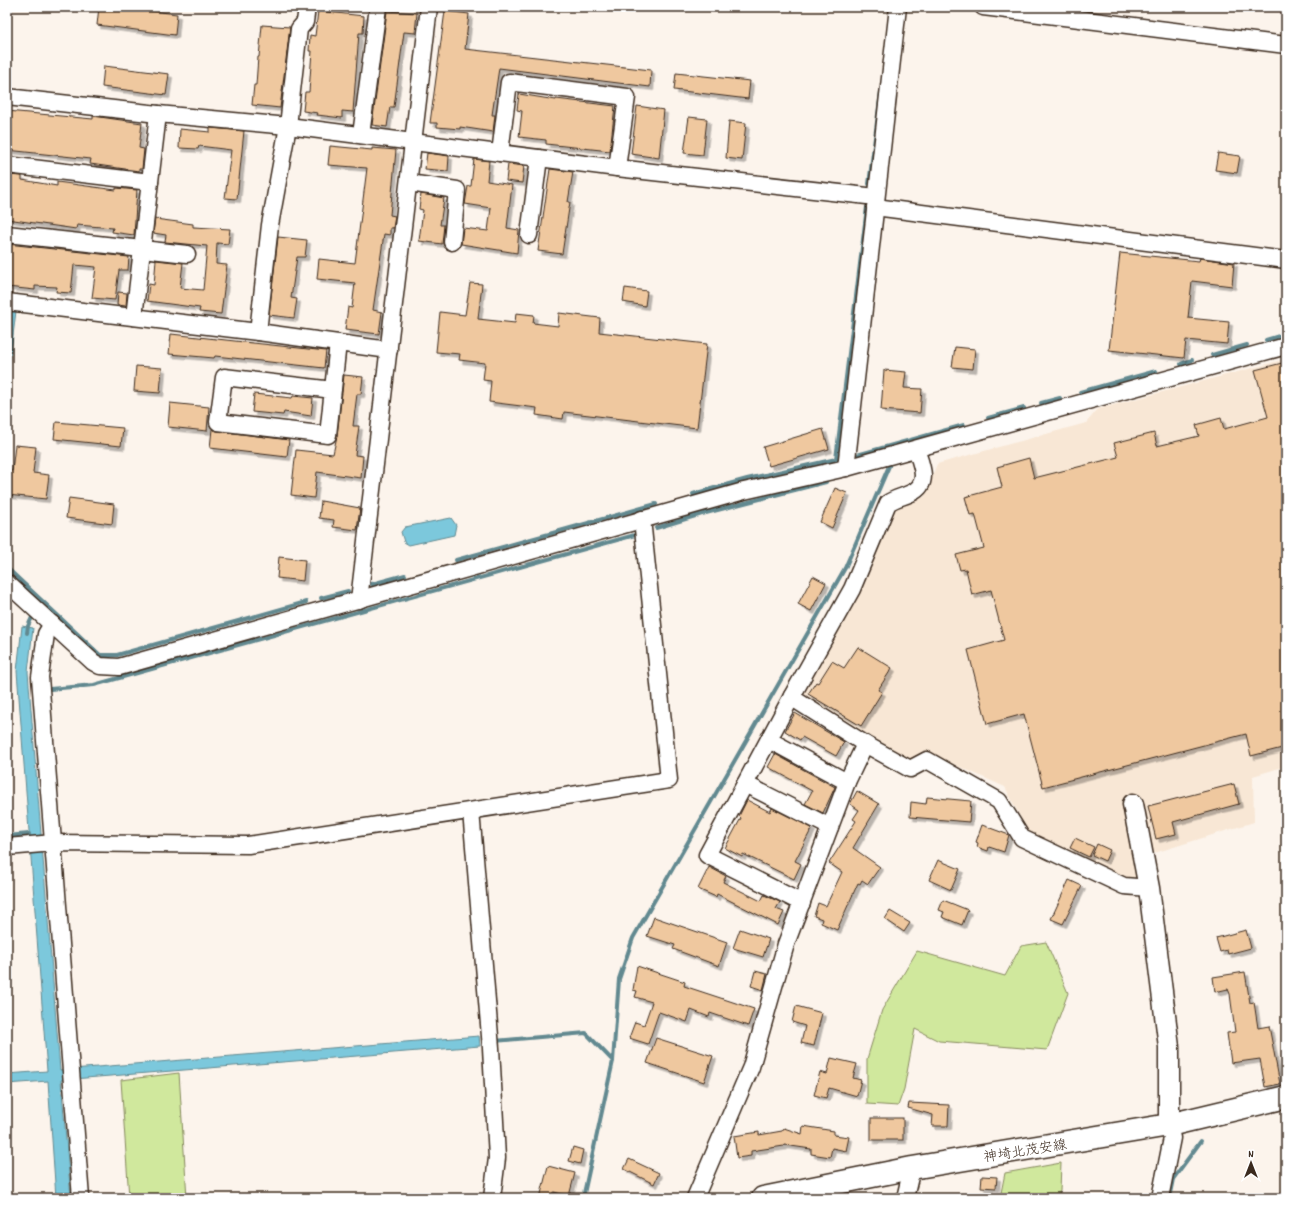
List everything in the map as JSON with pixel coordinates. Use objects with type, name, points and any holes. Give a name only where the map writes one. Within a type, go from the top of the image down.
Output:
[{"type":"main road","name":"神埼北茂安線","points":[[763,1198],[912,1168],[1169,1126],[1286,1096]]},
{"type":"street","points":[[258,332],[270,224],[288,126],[298,29],[305,22],[307,7]]},
{"type":"street","points":[[362,135],[378,7]]},
{"type":"street","points":[[359,600],[410,183],[429,7]]},
{"type":"street","points":[[846,468],[898,7]]},
{"type":"street","points":[[983,7],[1286,45]]},
{"type":"street","points":[[500,152],[509,82],[627,97],[617,168]]},
{"type":"street","points":[[7,97],[158,114],[288,126],[500,152],[876,202],[1286,260]]},
{"type":"street","points":[[134,317],[158,114]]},
{"type":"street","points":[[529,235],[539,158]]},
{"type":"street","points":[[7,165],[150,182]]},
{"type":"street","points":[[410,183],[457,190],[452,242]]},
{"type":"street","points":[[7,234],[187,254]]},
{"type":"street","points":[[7,302],[258,332],[389,350]]},
{"type":"street","points":[[333,390],[224,377],[218,422],[328,435],[333,390],[338,343]]},
{"type":"street","points":[[7,583],[93,662],[100,666],[119,667],[642,519],[744,491],[846,468],[1286,346]]},
{"type":"street","points":[[802,903],[707,855],[792,696],[852,589],[888,503],[913,493],[923,482],[924,476],[916,449]]},
{"type":"street","points":[[7,846],[49,843],[248,845],[669,780],[642,519]]},
{"type":"street","points":[[52,624],[46,634],[40,677],[49,843],[72,1083],[81,1198]]},
{"type":"street","points":[[792,696],[794,699],[864,744],[910,769],[927,760],[999,801],[1022,838],[1124,886],[1149,888]]},
{"type":"street","points":[[769,740],[847,782]]},
{"type":"street","points":[[694,1198],[751,1067],[786,944],[847,782],[864,744]]},
{"type":"street","points":[[745,784],[830,827]]},
{"type":"street","points":[[1133,804],[1149,888],[1169,1047],[1169,1126],[1172,1138],[1160,1198]]},
{"type":"street","points":[[471,811],[491,1041],[497,1158],[492,1198]]},
{"type":"street","points":[[905,1198],[912,1168]]},
{"type":"shaded area","points":[[1286,359],[1286,766],[1253,776],[1254,822],[1132,860],[1136,879],[1118,876],[1029,834],[1005,787],[924,751],[908,761],[801,694],[859,594],[896,506],[924,497],[937,464],[1086,423],[1098,409]]},
{"type":"green space","points":[[1046,942],[1068,993],[1047,1050],[939,1041],[915,1029],[904,1089],[898,1106],[867,1104],[867,1059],[882,1010],[917,951],[1005,976],[1021,946]]},
{"type":"green space","points":[[179,1073],[187,1198],[129,1198],[121,1080]]},
{"type":"green space","points":[[1061,1163],[1060,1191],[1057,1198],[1000,1198],[1005,1173]]},
{"type":"water","points":[[7,310],[16,311],[7,385]]},
{"type":"water","points":[[451,518],[456,525],[454,535],[409,545],[404,542],[401,532],[405,527]]},
{"type":"water","points":[[22,626],[33,628],[28,672],[60,1070],[479,1036],[480,1046],[61,1080],[71,1198],[56,1198],[48,1081],[7,1084],[7,1074],[47,1071],[17,671]]},
{"type":"building","points":[[99,7],[120,7],[177,14],[175,35],[97,25]]},
{"type":"building","points":[[318,11],[364,16],[363,33],[359,33],[353,112],[342,111],[342,118],[317,115],[318,113],[303,111],[305,92],[309,92],[312,51],[309,51],[310,35],[315,36]]},
{"type":"building","points":[[387,11],[417,13],[415,33],[404,32],[394,107],[390,107],[387,127],[372,125]]},
{"type":"building","points":[[445,11],[469,14],[465,49],[651,70],[650,87],[499,68],[492,115],[495,115],[493,132],[460,127],[460,129],[437,127],[437,123],[430,123]]},
{"type":"building","points":[[262,25],[290,27],[280,108],[252,105],[254,85],[256,85]]},
{"type":"building","points":[[104,66],[169,74],[166,95],[102,87]]},
{"type":"building","points":[[676,73],[750,81],[748,99],[674,90]]},
{"type":"building","points":[[519,94],[556,100],[615,106],[610,151],[546,144],[546,140],[519,137],[522,111],[517,110]]},
{"type":"building","points":[[637,106],[664,110],[659,158],[631,154]]},
{"type":"building","points":[[7,111],[93,119],[93,116],[142,123],[139,148],[144,149],[142,169],[139,169],[139,171],[90,164],[91,159],[7,150]]},
{"type":"building","points":[[689,117],[707,119],[703,155],[684,153]]},
{"type":"building","points":[[729,121],[746,123],[742,160],[726,158]]},
{"type":"building","points":[[210,128],[244,131],[237,199],[225,198],[231,150],[199,146],[198,149],[179,148],[180,129],[210,132]]},
{"type":"building","points":[[330,146],[372,150],[372,148],[396,150],[390,215],[395,216],[393,228],[390,228],[390,235],[384,234],[373,310],[382,312],[379,334],[345,330],[348,307],[352,308],[355,283],[317,279],[319,259],[355,263],[367,168],[328,165]]},
{"type":"building","points":[[427,153],[449,156],[448,171],[425,169]]},
{"type":"building","points":[[1218,153],[1240,156],[1237,173],[1215,170]]},
{"type":"building","points":[[474,159],[489,161],[487,181],[512,185],[507,228],[519,230],[517,253],[461,244],[463,228],[488,231],[491,208],[465,204],[468,186],[471,186]]},
{"type":"building","points":[[508,164],[524,166],[522,183],[506,181]]},
{"type":"building","points":[[550,169],[573,172],[562,254],[538,251]]},
{"type":"building","points":[[7,175],[22,176],[22,180],[57,186],[57,182],[116,190],[116,188],[137,190],[134,235],[112,232],[113,228],[77,225],[76,229],[7,219]]},
{"type":"building","points":[[421,194],[444,198],[440,225],[444,225],[442,244],[419,241],[423,210],[419,209]]},
{"type":"building","points":[[155,219],[193,224],[193,227],[230,229],[228,244],[217,243],[216,264],[227,265],[221,314],[199,312],[200,308],[147,301],[149,284],[154,285],[156,260],[183,263],[180,288],[203,290],[207,246],[165,242],[166,235],[153,233]]},
{"type":"building","points":[[278,237],[307,240],[305,257],[297,257],[291,298],[297,299],[294,318],[269,315]]},
{"type":"building","points":[[7,244],[129,257],[128,270],[119,270],[115,300],[92,298],[96,267],[74,265],[71,293],[56,292],[57,287],[35,286],[35,290],[7,287]]},
{"type":"building","points":[[1120,253],[1199,261],[1200,258],[1234,263],[1232,286],[1192,281],[1188,318],[1229,322],[1227,344],[1186,340],[1184,358],[1109,350]]},
{"type":"building","points":[[470,283],[482,284],[478,319],[515,323],[516,313],[534,315],[533,323],[558,326],[559,313],[600,318],[599,332],[707,344],[697,428],[564,412],[563,419],[536,415],[537,408],[489,402],[491,381],[483,380],[485,363],[459,360],[460,354],[436,352],[440,312],[465,315]]},
{"type":"building","points":[[625,288],[647,291],[645,306],[623,302]]},
{"type":"building","points":[[118,292],[127,293],[126,306],[117,305]]},
{"type":"building","points":[[171,334],[326,351],[324,368],[215,356],[214,358],[169,354]]},
{"type":"building","points":[[955,347],[975,349],[973,369],[952,367]]},
{"type":"building","points":[[1286,362],[1286,747],[1251,756],[1246,734],[1043,787],[1024,714],[987,724],[968,650],[1004,640],[991,590],[972,595],[966,569],[960,570],[956,555],[984,548],[975,514],[970,515],[965,497],[1002,487],[997,467],[1029,458],[1034,478],[1118,457],[1114,443],[1154,433],[1157,446],[1199,436],[1196,425],[1221,418],[1224,429],[1268,417],[1255,370]]},
{"type":"building","points":[[136,366],[162,368],[160,393],[134,391]]},
{"type":"building","points":[[884,370],[906,372],[904,388],[922,389],[920,413],[881,410]]},
{"type":"building","points":[[344,375],[363,377],[361,394],[357,394],[353,426],[359,426],[355,455],[363,456],[361,478],[317,472],[314,498],[291,495],[296,450],[333,454],[337,436]]},
{"type":"building","points":[[254,394],[292,398],[293,396],[313,398],[311,416],[284,412],[283,415],[252,412]]},
{"type":"building","points":[[170,403],[209,407],[207,431],[168,427]]},
{"type":"building","points":[[56,422],[123,428],[121,446],[54,439]]},
{"type":"building","points":[[212,429],[217,431],[289,440],[287,457],[210,448]]},
{"type":"building","points":[[823,429],[829,449],[769,466],[763,447]]},
{"type":"building","points":[[15,445],[36,447],[33,473],[49,475],[46,499],[7,495],[7,470],[12,471]]},
{"type":"building","points":[[835,488],[847,493],[832,528],[820,522]]},
{"type":"building","points":[[69,498],[114,504],[112,524],[66,518]]},
{"type":"building","points":[[321,501],[360,508],[357,530],[333,527],[334,520],[319,518]]},
{"type":"building","points":[[279,557],[305,560],[303,581],[277,578]]},
{"type":"building","points":[[813,576],[826,583],[811,611],[798,604]]},
{"type":"building","points":[[858,647],[892,668],[878,690],[882,692],[861,726],[808,694],[816,682],[818,683],[832,661],[844,668]]},
{"type":"building","points":[[795,713],[844,742],[836,756],[802,737],[800,740],[785,731]]},
{"type":"building","points":[[775,754],[835,787],[823,813],[805,804],[812,791],[768,767]]},
{"type":"building","points":[[1234,784],[1239,804],[1173,822],[1176,834],[1156,839],[1148,806]]},
{"type":"building","points":[[857,791],[879,804],[853,848],[880,867],[868,884],[862,880],[860,884],[858,883],[837,930],[821,923],[822,919],[814,916],[818,903],[826,906],[842,872],[829,863],[856,821],[853,819],[859,810],[850,804]]},
{"type":"building","points":[[927,797],[971,801],[969,822],[910,817],[911,802],[926,804]]},
{"type":"building","points":[[747,800],[770,812],[772,808],[812,828],[795,861],[801,864],[794,879],[743,854],[742,857],[725,848],[741,818],[739,816]]},
{"type":"building","points":[[982,825],[1009,835],[1004,852],[989,847],[988,851],[977,847],[978,843],[976,842]]},
{"type":"building","points":[[1075,838],[1094,847],[1089,857],[1070,848]]},
{"type":"building","points":[[1097,844],[1110,850],[1105,861],[1092,855]]},
{"type":"building","points":[[938,860],[960,869],[951,890],[929,880]]},
{"type":"building","points":[[709,867],[726,876],[723,882],[761,901],[764,895],[780,902],[776,909],[784,912],[778,925],[717,894],[716,897],[698,889]]},
{"type":"building","points":[[1069,880],[1082,886],[1063,924],[1051,919]]},
{"type":"building","points":[[943,900],[968,910],[962,925],[942,917],[944,912],[939,910]]},
{"type":"building","points":[[890,911],[910,923],[904,932],[885,919]]},
{"type":"building","points":[[654,917],[727,942],[719,966],[673,949],[675,945],[647,936]]},
{"type":"building","points":[[740,929],[769,939],[763,957],[733,948]]},
{"type":"building","points":[[1246,930],[1251,948],[1228,954],[1227,950],[1220,952],[1216,938]]},
{"type":"building","points":[[637,966],[685,982],[684,986],[754,1009],[748,1026],[710,1013],[709,1017],[691,1010],[687,1022],[659,1012],[648,1044],[629,1038],[635,1022],[644,1025],[652,1002],[635,997],[637,991],[633,990]]},
{"type":"building","points":[[755,971],[767,974],[763,990],[751,986]]},
{"type":"building","points":[[1245,972],[1250,1003],[1254,1002],[1258,1028],[1269,1026],[1280,1084],[1265,1087],[1260,1059],[1231,1063],[1227,1033],[1235,1032],[1230,994],[1228,989],[1215,992],[1213,977]]},
{"type":"building","points":[[796,1006],[822,1013],[814,1046],[801,1043],[805,1026],[792,1022]]},
{"type":"building","points":[[656,1038],[713,1056],[704,1082],[647,1063]]},
{"type":"building","points":[[831,1058],[857,1064],[853,1078],[861,1080],[857,1096],[829,1088],[826,1098],[814,1095],[820,1072],[827,1074]]},
{"type":"building","points":[[909,1103],[949,1105],[948,1126],[932,1126],[933,1115],[908,1108]]},
{"type":"building","points":[[871,1118],[903,1118],[903,1140],[871,1140]]},
{"type":"building","points":[[803,1126],[834,1131],[834,1135],[849,1137],[846,1151],[832,1148],[830,1157],[811,1154],[811,1149],[784,1145],[751,1151],[751,1156],[737,1158],[734,1136],[759,1132],[759,1135],[782,1131],[784,1128],[802,1134]]},
{"type":"building","points":[[573,1147],[583,1150],[580,1164],[569,1161]]},
{"type":"building","points":[[629,1159],[659,1173],[654,1184],[624,1169]]},
{"type":"building","points":[[548,1166],[575,1173],[569,1196],[554,1192],[553,1198],[540,1198]]},
{"type":"building","points":[[982,1176],[997,1177],[996,1188],[981,1187]]},
{"type":"waterway","points":[[869,184],[881,91]]},
{"type":"waterway","points":[[693,494],[747,479],[836,459],[867,207]]},
{"type":"waterway","points":[[1266,340],[1286,334]]},
{"type":"waterway","points":[[1212,355],[1247,345]]},
{"type":"waterway","points":[[1181,364],[1192,360]]},
{"type":"waterway","points":[[1080,392],[1156,371]]},
{"type":"waterway","points":[[1041,403],[1060,398]]},
{"type":"waterway","points":[[988,418],[1024,408]]},
{"type":"waterway","points":[[857,455],[964,425]]},
{"type":"waterway","points":[[583,1198],[613,1061],[619,979],[633,938],[845,568],[889,466]]},
{"type":"waterway","points":[[656,528],[702,514],[826,482]]},
{"type":"waterway","points":[[456,560],[656,504]]},
{"type":"waterway","points":[[50,689],[94,685],[635,535]]},
{"type":"waterway","points":[[7,568],[100,655],[117,655],[306,602]]},
{"type":"waterway","points":[[372,584],[405,575]]},
{"type":"waterway","points":[[321,598],[348,591]]},
{"type":"waterway","points":[[27,633],[28,626],[34,613]]},
{"type":"waterway","points":[[7,836],[29,834]]},
{"type":"waterway","points":[[494,1041],[586,1033],[613,1061]]},
{"type":"waterway","points":[[1169,1198],[1173,1179],[1201,1141]]}]
